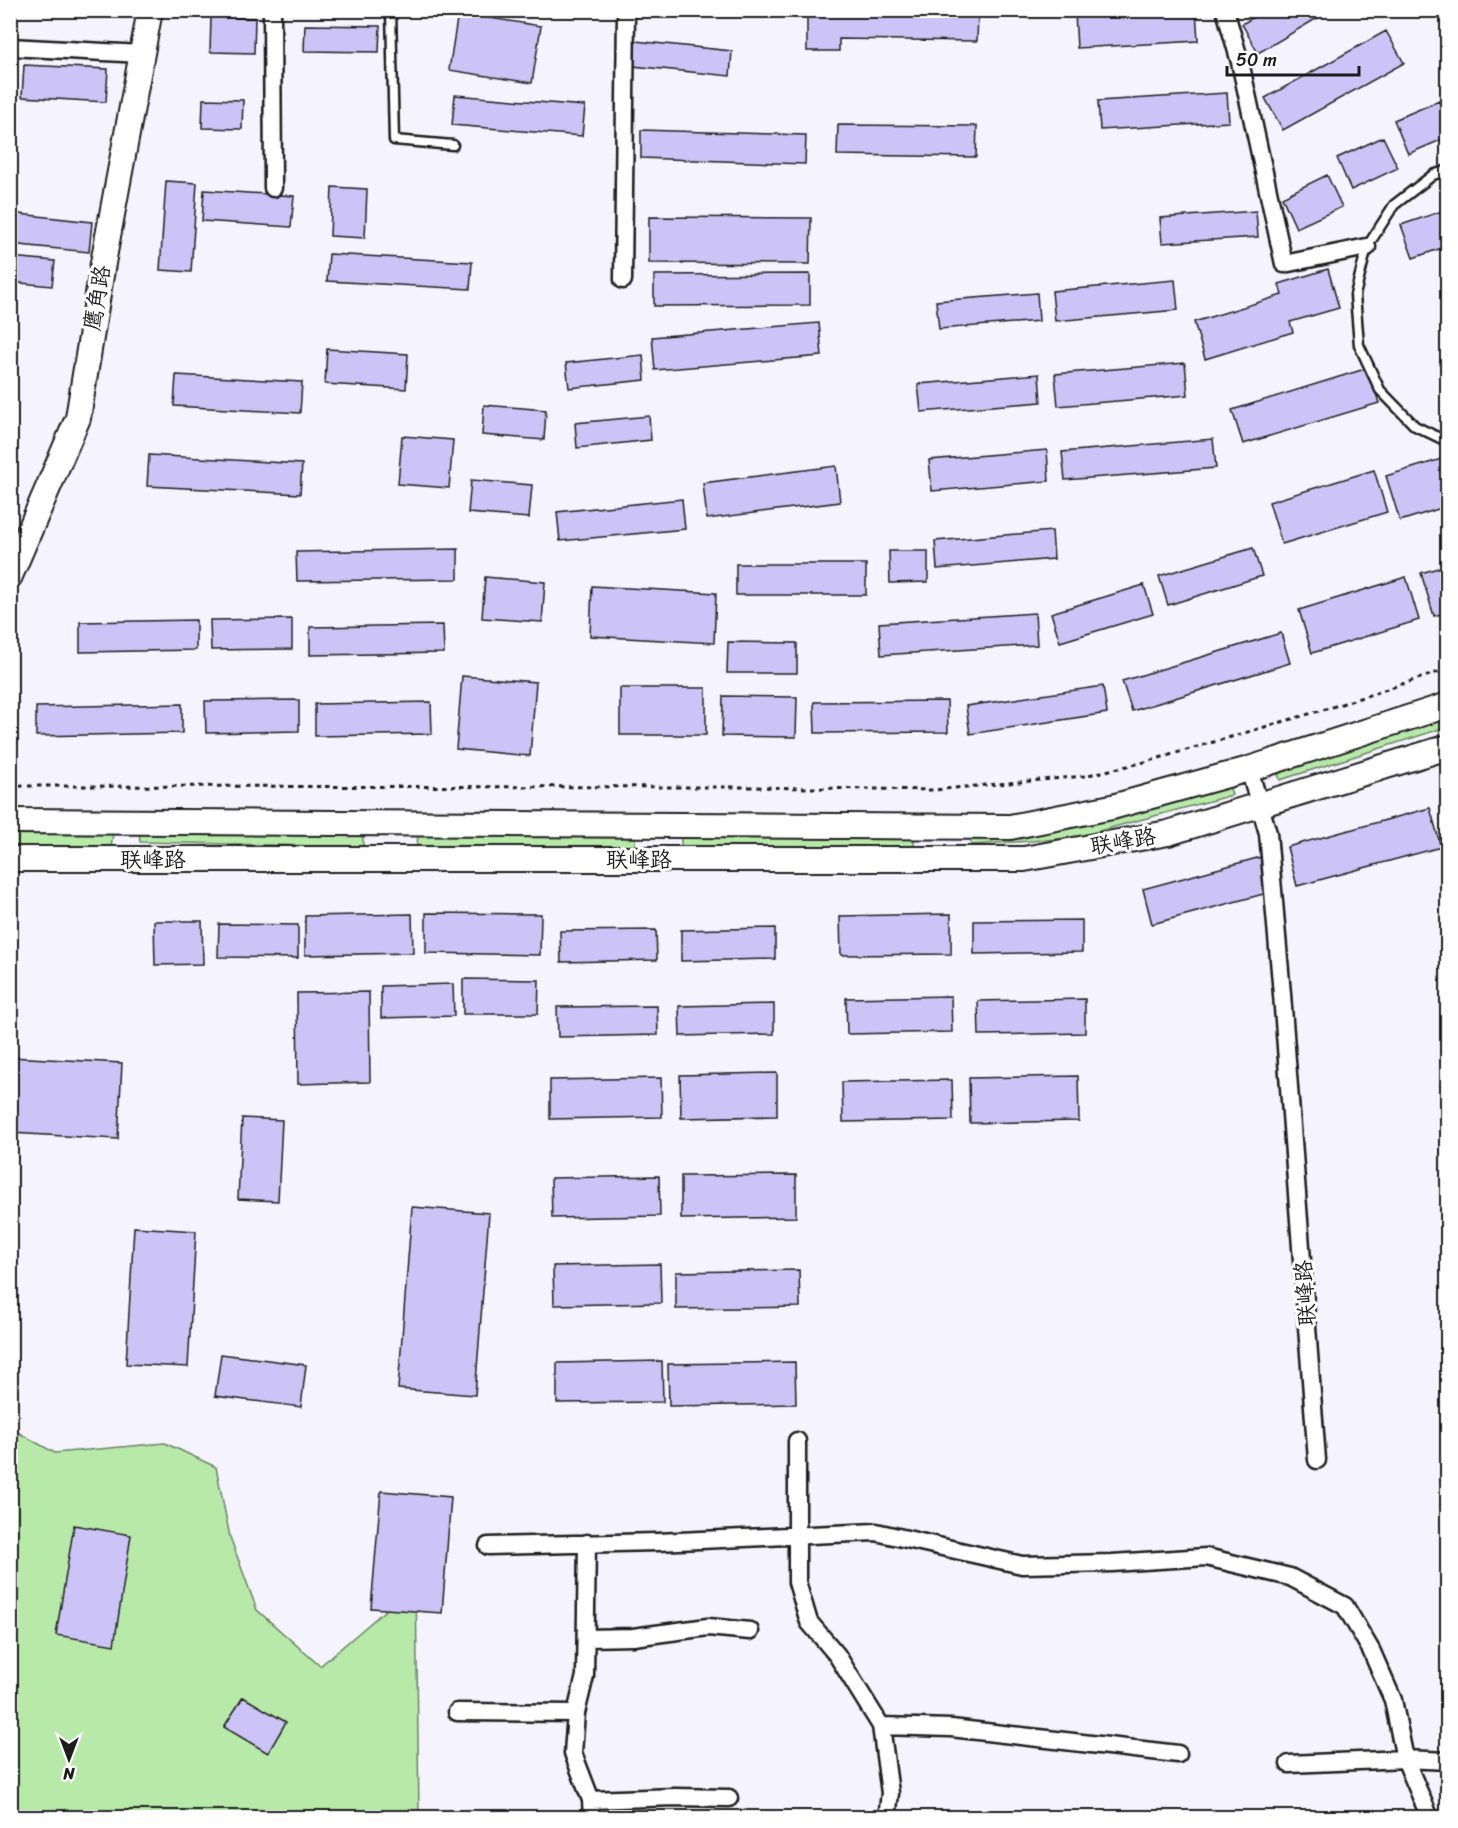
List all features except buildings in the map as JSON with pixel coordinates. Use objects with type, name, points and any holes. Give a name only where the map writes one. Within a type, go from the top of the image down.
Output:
[{"type":"main road","name":"鹰角路","points":[[10,576],[78,418],[103,263],[150,10]]},
{"type":"main road","name":"联峰路","points":[[10,821],[1010,827],[1112,807],[1249,770],[1448,705]]},
{"type":"main road","name":"联峰路","points":[[10,859],[1024,859],[1168,833],[1448,747]]},
{"type":"street","points":[[272,10],[273,188]]},
{"type":"street","points":[[623,280],[626,10]]},
{"type":"street","points":[[1225,10],[1240,62],[1284,264],[1367,247]]},
{"type":"street","points":[[10,47],[142,54]]},
{"type":"street","name":"联峰路","points":[[1249,770],[1268,833],[1317,1460]]},
{"type":"street","points":[[797,1442],[797,1582],[809,1622],[837,1655],[882,1726],[890,1793],[887,1818]]},
{"type":"street","points":[[488,1546],[876,1533],[1023,1565],[1112,1563],[1206,1557],[1290,1577],[1345,1606],[1371,1650],[1393,1700],[1405,1759],[1430,1818]]},
{"type":"street","points":[[586,1543],[585,1676],[576,1713],[573,1753],[591,1800],[592,1818]]},
{"type":"street","points":[[586,1638],[633,1637],[708,1627],[750,1630]]},
{"type":"street","points":[[457,1712],[576,1713]]},
{"type":"street","points":[[882,1726],[951,1728],[1179,1754]]},
{"type":"street","points":[[1289,1764],[1405,1759],[1448,1761]]},
{"type":"street","points":[[591,1800],[729,1798]]},
{"type":"lane","points":[[392,10],[394,140],[453,145]]},
{"type":"lane","points":[[1448,170],[1433,175],[1394,205],[1367,247],[1355,295],[1359,345],[1380,390],[1415,426],[1448,442]]},
{"type":"path","points":[[10,786],[750,786],[933,790],[1084,776],[1149,761],[1315,712],[1448,669]]},
{"type":"green space","points":[[1447,714],[1447,727],[1280,780],[1276,768]]},
{"type":"green space","points":[[1228,782],[1232,795],[1073,838],[971,845],[970,833]]},
{"type":"green space","points":[[139,832],[363,833],[363,847],[140,842]]},
{"type":"green space","points":[[113,833],[111,848],[11,848],[10,834]]},
{"type":"green space","points":[[418,834],[635,835],[635,847],[417,846]]},
{"type":"green space","points":[[681,834],[914,834],[914,847],[681,846]]},
{"type":"green space","points":[[10,1428],[55,1453],[165,1443],[216,1467],[230,1537],[257,1610],[320,1666],[416,1584],[419,1817],[11,1817]]}]
